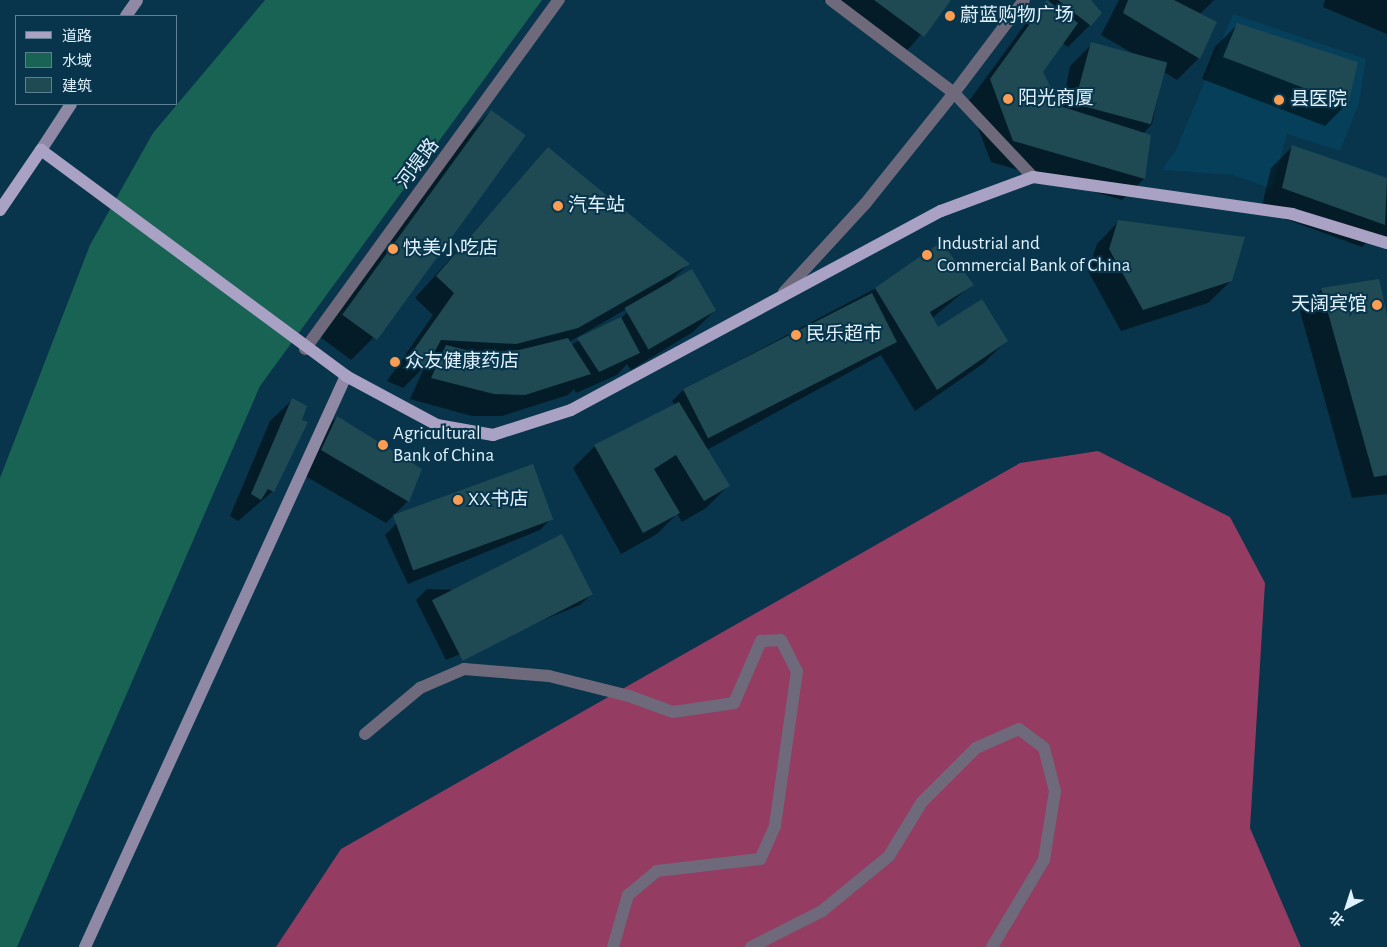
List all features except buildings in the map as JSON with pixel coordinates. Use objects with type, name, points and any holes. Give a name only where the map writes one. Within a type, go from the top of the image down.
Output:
[{"type":"main road","points":[[127,15],[137,0]]},
{"type":"main road","points":[[0,210],[70,105]]},
{"type":"main road","points":[[41,150],[94,192],[305,348],[346,376],[437,425],[493,435],[571,410],[784,292],[941,211],[1033,177],[1292,214],[1387,243]]},
{"type":"main road","points":[[85,947],[346,376]]},
{"type":"street","name":"河堤路","points":[[305,348],[559,0]]},
{"type":"street","points":[[831,0],[954,93],[1033,177]]},
{"type":"street","points":[[784,292],[865,204],[954,93],[1024,0]]},
{"type":"street","points":[[365,734],[420,688],[464,669],[549,676],[629,696],[673,712],[734,703],[761,641],[781,640],[796,671],[775,826],[760,859],[657,871],[628,896],[613,947]]},
{"type":"street","points":[[751,947],[822,911],[889,856],[922,802],[976,748],[1019,729],[1044,748],[1055,790],[1044,860],[992,947]]},
{"type":"shaded area","name":"县医院","points":[[1233,14],[1366,59],[1359,103],[1340,151],[1287,134],[1272,189],[1233,175],[1162,170],[1176,150]]},
{"type":"shaded area","points":[[1098,451],[1230,517],[1265,583],[1250,828],[1301,947],[276,947],[341,849],[1020,463]]},
{"type":"water","points":[[265,0],[542,0],[260,386],[17,947],[0,947],[0,478],[90,245],[153,133]]},
{"type":"place","name":"蔚蓝购物广场","points":[[950,16]]},
{"type":"place","name":"阳光商厦","points":[[1008,99]]},
{"type":"place","name":"县医院","points":[[1279,100]]},
{"type":"place","name":"汽车站","points":[[558,206]]},
{"type":"place","name":"快美小吃店","points":[[393,249]]},
{"type":"place","name":"Industrial and Commercial Bank of China","points":[[927,255]]},
{"type":"place","name":"天阔宾馆","points":[[1377,305]]},
{"type":"place","name":"民乐超市","points":[[796,335]]},
{"type":"place","name":"众友健康药店","points":[[395,362]]},
{"type":"place","name":"Agricultural Bank of China","points":[[383,445]]},
{"type":"place","name":"XX书店","points":[[458,500]]}]
